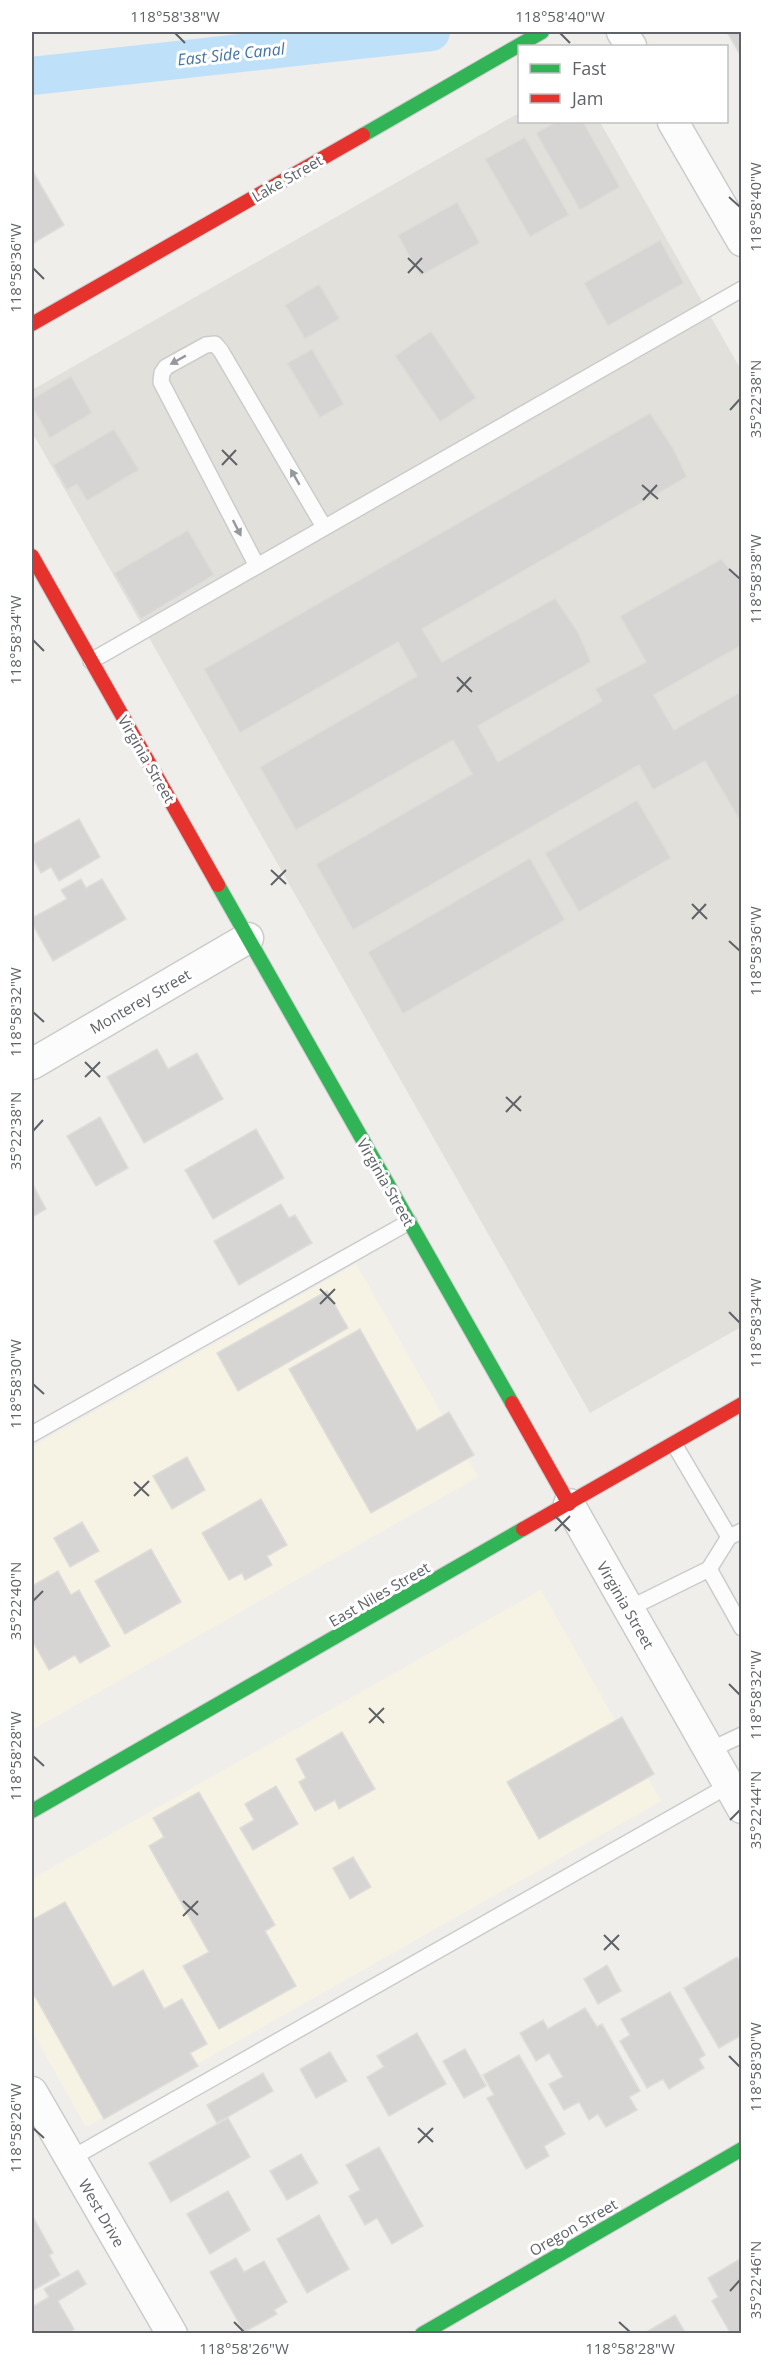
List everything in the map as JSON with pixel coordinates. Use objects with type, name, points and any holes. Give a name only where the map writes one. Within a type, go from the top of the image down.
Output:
[{"type":"street","name":"Lake Street","points":[[519,45],[542,32]]},
{"type":"street","name":"Lake Street","points":[[32,324],[518,46]]},
{"type":"street","points":[[674,123],[741,241]]},
{"type":"street","name":"Virginia Street","points":[[32,556],[708,1751],[737,1790]]},
{"type":"street","name":"Monterey Street","points":[[32,1064],[248,938]]},
{"type":"street","name":"East Niles Street","points":[[32,1811],[741,1404]]},
{"type":"street","name":"West Drive","points":[[32,2092],[172,2334]]},
{"type":"street","name":"Oregon Street","points":[[422,2334],[741,2150]]},
{"type":"lane","points":[[91,661],[741,289]]},
{"type":"lane","points":[[257,566],[161,382],[162,373],[166,367],[206,345],[215,344],[324,527]]},
{"type":"lane","points":[[32,1434],[409,1222]]},
{"type":"lane","points":[[628,1609],[709,1569],[735,1534],[674,1444]]},
{"type":"lane","points":[[709,1569],[741,1628]]},
{"type":"lane","points":[[708,1751],[741,1735]]},
{"type":"lane","points":[[70,2159],[737,1790]]},
{"type":"shaded area","points":[[518,114],[518,123],[601,123],[741,370],[741,1327],[590,1413],[32,432],[32,390]]},
{"type":"shaded area","points":[[356,1264],[478,1477],[32,1730],[32,1447]]},
{"type":"shaded area","points":[[541,1590],[661,1801],[86,2127],[32,2031],[32,1879]]},
{"type":"building","points":[[727,32],[742,32],[742,58]]},
{"type":"building","points":[[553,123],[584,123],[620,187],[580,210],[536,133]]},
{"type":"building","points":[[525,137],[569,215],[530,237],[485,159]]},
{"type":"building","points":[[32,170],[64,225],[32,244]]},
{"type":"building","points":[[457,202],[480,243],[420,276],[398,235]]},
{"type":"building","points":[[660,240],[684,283],[608,326],[584,283]]},
{"type":"building","points":[[319,284],[340,319],[305,339],[285,305]]},
{"type":"building","points":[[431,331],[476,398],[440,422],[395,356]]},
{"type":"building","points":[[312,349],[344,404],[320,418],[287,363]]},
{"type":"building","points":[[71,376],[92,413],[50,438],[32,406],[32,399]]},
{"type":"building","points":[[650,413],[673,448],[687,477],[422,629],[442,662],[555,598],[578,632],[591,662],[478,726],[498,762],[602,701],[595,689],[646,662],[620,616],[721,559],[742,583],[742,645],[654,695],[674,730],[742,691],[742,824],[705,761],[653,790],[639,765],[353,930],[316,864],[472,774],[453,740],[296,830],[260,767],[417,676],[398,642],[240,733],[204,669]]},
{"type":"building","points":[[114,429],[139,470],[87,501],[77,484],[67,490],[53,465]]},
{"type":"building","points":[[188,530],[214,575],[141,619],[114,573]]},
{"type":"building","points":[[637,800],[671,858],[579,912],[545,853]]},
{"type":"building","points":[[79,819],[100,857],[59,881],[51,867],[41,873],[32,856],[32,845]]},
{"type":"building","points":[[530,858],[565,920],[403,1014],[368,952]]},
{"type":"building","points":[[81,879],[86,888],[102,879],[126,919],[53,961],[32,923],[32,918],[67,899],[61,890]]},
{"type":"building","points":[[157,1049],[168,1069],[197,1053],[223,1099],[144,1143],[107,1077]]},
{"type":"building","points":[[100,1117],[128,1168],[96,1186],[67,1136]]},
{"type":"building","points":[[256,1129],[284,1178],[213,1219],[185,1170]]},
{"type":"building","points":[[32,1183],[46,1209],[32,1217]]},
{"type":"building","points":[[281,1204],[289,1218],[295,1215],[312,1243],[239,1285],[214,1241]]},
{"type":"building","points":[[327,1291],[348,1328],[238,1391],[217,1353]]},
{"type":"building","points":[[360,1329],[417,1431],[449,1412],[474,1455],[371,1513],[289,1369]]},
{"type":"building","points":[[187,1457],[205,1490],[172,1509],[153,1476]]},
{"type":"building","points":[[261,1499],[287,1545],[267,1556],[272,1565],[245,1580],[242,1573],[229,1580],[202,1533]]},
{"type":"building","points":[[82,1522],[99,1551],[70,1567],[54,1538]]},
{"type":"building","points":[[151,1549],[181,1602],[125,1634],[95,1581]]},
{"type":"building","points":[[58,1571],[71,1595],[79,1590],[110,1646],[80,1663],[75,1655],[49,1670],[32,1640],[32,1586]]},
{"type":"building","points":[[622,1717],[654,1774],[539,1839],[507,1782]]},
{"type":"building","points":[[342,1732],[375,1789],[339,1809],[335,1800],[315,1811],[299,1782],[306,1778],[296,1759]]},
{"type":"building","points":[[276,1786],[298,1824],[253,1850],[240,1828],[254,1820],[245,1804]]},
{"type":"building","points":[[199,1792],[275,1925],[265,1931],[296,1986],[219,2029],[183,1966],[209,1952],[149,1846],[164,1837],[153,1818]]},
{"type":"building","points":[[353,1857],[371,1887],[350,1899],[333,1868]]},
{"type":"building","points":[[65,1902],[113,1987],[143,1970],[164,2009],[182,1999],[207,2044],[190,2053],[198,2066],[104,2119],[32,1991],[32,1920]]},
{"type":"building","points":[[737,1957],[742,1965],[742,2035],[719,2048],[684,1988]]},
{"type":"building","points":[[607,1965],[621,1991],[598,2004],[584,1979]]},
{"type":"building","points":[[670,1992],[705,2055],[699,2059],[704,2068],[669,2089],[663,2079],[647,2088],[620,2041],[630,2035],[621,2019]]},
{"type":"building","points":[[585,2008],[597,2027],[602,2024],[640,2091],[629,2097],[637,2110],[606,2127],[598,2114],[589,2120],[579,2102],[564,2110],[549,2084],[563,2077],[549,2053],[536,2061],[520,2033],[543,2020],[548,2029]]},
{"type":"building","points":[[417,2033],[446,2084],[389,2116],[367,2077],[384,2067],[377,2056]]},
{"type":"building","points":[[465,2049],[486,2086],[464,2098],[443,2061]]},
{"type":"building","points":[[330,2052],[347,2081],[316,2098],[300,2069]]},
{"type":"building","points":[[519,2055],[565,2134],[544,2146],[549,2156],[526,2169],[487,2098],[494,2095],[483,2075]]},
{"type":"building","points":[[263,2073],[273,2091],[217,2123],[207,2105]]},
{"type":"building","points":[[228,2118],[250,2157],[171,2202],[149,2163]]},
{"type":"building","points":[[379,2147],[423,2226],[392,2244],[377,2218],[365,2225],[349,2196],[360,2190],[346,2165]]},
{"type":"building","points":[[301,2154],[318,2183],[287,2200],[270,2171]]},
{"type":"building","points":[[228,2191],[250,2230],[210,2254],[187,2214]]},
{"type":"building","points":[[32,2215],[53,2253],[49,2255],[60,2275],[32,2291]]},
{"type":"building","points":[[319,2215],[349,2269],[307,2293],[277,2239]]},
{"type":"building","points":[[236,2258],[244,2272],[264,2261],[287,2302],[274,2310],[277,2314],[244,2332],[210,2272]]},
{"type":"building","points":[[740,2259],[742,2334],[731,2334],[712,2301],[718,2297],[708,2278]]},
{"type":"building","points":[[78,2270],[86,2284],[58,2301],[74,2329],[68,2334],[32,2334],[32,2307],[49,2297],[44,2289]]},
{"type":"building","points":[[675,2315],[686,2334],[643,2334]]},
{"type":"waterway","name":"East Side Canal","points":[[32,76],[431,32]]},
{"type":"traffic: fast","points":[[519,45],[542,32]]},
{"type":"traffic: fast","points":[[363,135],[518,46]]},
{"type":"traffic: fast","points":[[218,885],[512,1403]]},
{"type":"traffic: fast","points":[[32,1811],[523,1529]]},
{"type":"traffic: fast","points":[[422,2334],[742,2149]]},
{"type":"traffic: jam","points":[[32,324],[363,135]]},
{"type":"traffic: jam","points":[[32,556],[218,885]]},
{"type":"traffic: jam","points":[[512,1403],[569,1504]]},
{"type":"traffic: jam","points":[[523,1529],[742,1404]]}]
